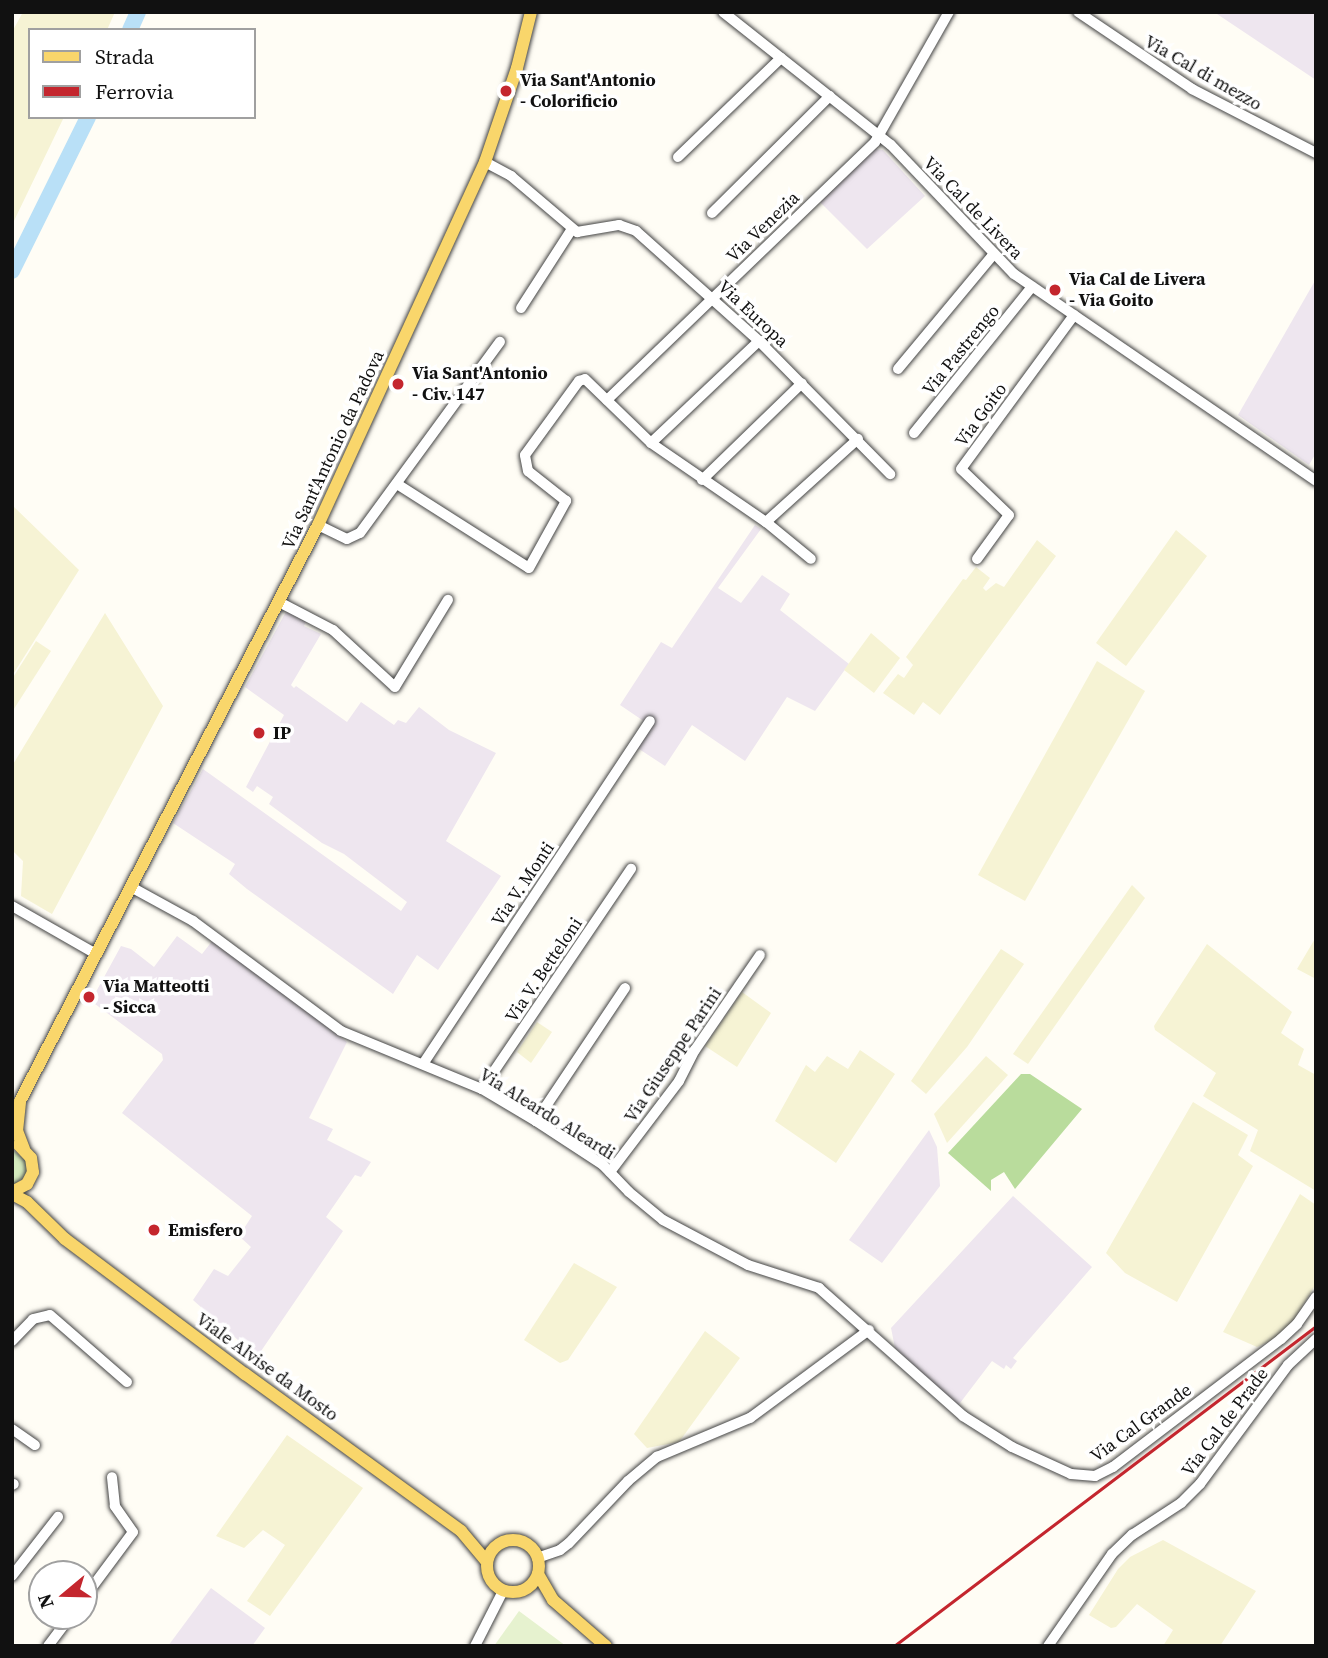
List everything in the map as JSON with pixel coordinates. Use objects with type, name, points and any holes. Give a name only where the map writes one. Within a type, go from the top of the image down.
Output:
[{"type":"main road","name":"Via Sant'Antonio da Padova","points":[[12,1120],[318,525],[485,162],[517,68],[531,12]]},
{"type":"main road","name":"Viale Alvise da Mosto","points":[[19,1104],[18,1146],[33,1165],[30,1179],[35,1197],[55,1228]]},
{"type":"main road","points":[[12,1193],[22,1188],[30,1179]]},
{"type":"main road","name":"Viale Alvise da Mosto","points":[[12,1193],[245,1374],[461,1531],[487,1562]]},
{"type":"main road","name":"Viale Alvise da Mosto","points":[[461,1531],[500,1544]]},
{"type":"main road","points":[[553,1600],[538,1574],[537,1558],[527,1545],[520,1541],[500,1544],[487,1562],[490,1579],[503,1591],[526,1589],[553,1600],[606,1646]]},
{"type":"main road","points":[[526,1589],[538,1574]]},
{"type":"street","name":"Via Cal de Livera","points":[[723,12],[879,135],[993,255],[1032,287],[1316,481]]},
{"type":"street","name":"Via Venezia","points":[[607,400],[879,135],[949,12]]},
{"type":"street","name":"Via Cal di mezzo","points":[[1078,12],[1192,89],[1316,153]]},
{"type":"street","points":[[678,157],[781,58]]},
{"type":"street","points":[[712,213],[830,96]]},
{"type":"street","points":[[485,162],[510,176],[572,229],[521,308]]},
{"type":"street","name":"Via Europa","points":[[572,229],[581,233],[619,225],[631,227],[759,341],[890,474]]},
{"type":"street","points":[[898,369],[993,255]]},
{"type":"street","name":"Via Pastrengo","points":[[914,433],[1032,287]]},
{"type":"street","name":"Via Goito","points":[[977,559],[1009,515],[961,470],[1074,315]]},
{"type":"street","points":[[651,443],[759,341]]},
{"type":"street","points":[[318,525],[344,538],[356,536],[500,342]]},
{"type":"street","points":[[397,484],[529,568],[566,501],[528,471],[525,455],[579,381],[585,379],[651,443],[766,522],[811,559]]},
{"type":"street","points":[[702,480],[802,383]]},
{"type":"street","points":[[766,522],[858,439]]},
{"type":"street","points":[[279,603],[333,629],[396,687],[448,600]]},
{"type":"street","name":"Via V. Monti","points":[[423,1064],[650,721]]},
{"type":"street","name":"Via V. Betteloni","points":[[482,1089],[631,869]]},
{"type":"street","name":"Via Aleardo Aleardi","points":[[131,887],[193,921],[335,1027],[482,1089],[536,1121],[610,1172],[656,1216],[748,1265],[819,1288],[869,1330]]},
{"type":"street","points":[[13,908],[96,954]]},
{"type":"street","name":"Via Giuseppe Parini","points":[[610,1172],[679,1081],[695,1049],[760,955]]},
{"type":"street","points":[[536,1121],[625,988]]},
{"type":"street","name":"Via Cal Grande","points":[[869,1330],[936,1393],[974,1424],[1065,1472],[1088,1477],[1113,1467],[1281,1339],[1297,1324],[1316,1297]]},
{"type":"street","points":[[12,1341],[33,1319],[50,1315],[127,1382]]},
{"type":"street","points":[[537,1558],[560,1550],[569,1543],[628,1481],[657,1457],[750,1419],[869,1330]]},
{"type":"street","name":"Via Cal de Prade","points":[[1048,1646],[1112,1554],[1132,1535],[1181,1503],[1200,1484],[1284,1369],[1316,1339]]},
{"type":"street","points":[[12,1429],[35,1445]]},
{"type":"street","points":[[98,1579],[133,1532],[115,1506],[112,1477]]},
{"type":"street","points":[[12,1576],[58,1517]]},
{"type":"street","points":[[475,1646],[503,1591]]},
{"type":"street","points":[[48,1646],[60,1630]]},
{"type":"shaded area","points":[[23,12],[115,12],[108,28],[28,28],[28,119],[63,119],[12,225],[12,32]]},
{"type":"shaded area","points":[[1214,12],[1316,12],[1316,80]]},
{"type":"shaded area","points":[[875,149],[883,150],[925,196],[867,249],[818,200]]},
{"type":"shaded area","points":[[1316,279],[1316,453],[1309,465],[1238,415]]},
{"type":"shaded area","points":[[12,505],[79,570],[12,676]]},
{"type":"shaded area","points":[[755,525],[761,529],[718,588],[741,603],[762,575],[790,594],[780,610],[849,664],[815,711],[787,697],[745,761],[692,725],[665,766],[636,747],[651,726],[620,705],[661,642],[672,648]]},
{"type":"shaded area","points":[[1176,530],[1207,556],[1126,666],[1096,643]]},
{"type":"shaded area","points":[[1037,540],[1056,556],[940,715],[923,702],[914,715],[883,693],[898,674],[904,678],[913,665],[906,657],[963,579],[966,580],[976,567],[990,578],[983,588],[986,591],[996,583],[1004,587]]},
{"type":"shaded area","points":[[288,608],[308,618],[304,626],[321,634],[291,685],[294,688],[296,686],[347,722],[361,702],[394,725],[398,720],[406,723],[419,707],[449,730],[496,753],[446,841],[501,876],[438,970],[417,955],[393,994],[247,889],[229,874],[235,864],[173,823],[203,769],[401,911],[407,902],[344,854],[322,843],[269,804],[273,797],[257,786],[253,792],[246,787],[284,715],[245,687]]},
{"type":"shaded area","points":[[105,613],[163,706],[52,914],[21,896],[23,861],[12,850],[12,766]]},
{"type":"shaded area","points":[[871,633],[900,658],[874,693],[844,670]]},
{"type":"shaded area","points":[[36,641],[51,651],[12,712],[12,679]]},
{"type":"shaded area","points":[[1097,661],[1145,691],[1025,901],[978,875]]},
{"type":"shaded area","points":[[1132,885],[1145,898],[1028,1064],[1013,1054]]},
{"type":"shaded area","points":[[177,936],[202,954],[213,940],[347,1042],[309,1118],[333,1129],[327,1140],[371,1162],[361,1177],[355,1175],[326,1217],[343,1231],[257,1357],[193,1300],[214,1269],[228,1276],[251,1247],[239,1236],[252,1216],[122,1113],[163,1060],[162,1054],[91,1001],[121,946],[131,949],[154,967]]},
{"type":"shaded area","points":[[1316,937],[1316,979],[1297,969]]},
{"type":"shaded area","points":[[1207,944],[1292,1012],[1281,1033],[1304,1049],[1298,1065],[1316,1075],[1316,1191],[1250,1151],[1258,1130],[1203,1096],[1216,1073],[1155,1030],[1154,1026]]},
{"type":"shaded area","points":[[1001,949],[1024,964],[967,1047],[926,1094],[911,1081]]},
{"type":"shaded area","points":[[742,992],[771,1013],[737,1067],[705,1046]]},
{"type":"shaded area","points":[[537,1022],[552,1032],[531,1063],[517,1052]]},
{"type":"shaded area","points":[[860,1050],[895,1074],[836,1163],[775,1121],[806,1065],[815,1072],[827,1056],[848,1069]]},
{"type":"shaded area","points":[[986,1056],[1008,1075],[947,1143],[934,1114]]},
{"type":"shaded area","points":[[1193,1102],[1248,1135],[1238,1155],[1253,1166],[1177,1302],[1125,1273],[1106,1253]]},
{"type":"shaded area","points":[[929,1130],[937,1147],[940,1186],[882,1263],[849,1240]]},
{"type":"shaded area","points":[[1300,1194],[1316,1205],[1316,1284],[1294,1320],[1275,1339],[1257,1347],[1223,1332]]},
{"type":"shaded area","points":[[1013,1196],[1092,1267],[1013,1358],[1017,1361],[1011,1369],[1006,1365],[1004,1369],[992,1361],[957,1407],[895,1348],[891,1328]]},
{"type":"shaded area","points":[[574,1263],[617,1287],[568,1360],[560,1363],[524,1340]]},
{"type":"shaded area","points":[[705,1331],[740,1358],[679,1442],[647,1448],[634,1434]]},
{"type":"shaded area","points":[[287,1435],[363,1488],[270,1616],[247,1601],[285,1545],[263,1530],[244,1548],[216,1536]]},
{"type":"shaded area","points":[[1163,1540],[1256,1591],[1220,1646],[1163,1646],[1173,1630],[1137,1604],[1116,1627],[1111,1628],[1089,1615],[1118,1569],[1130,1557]]},
{"type":"shaded area","points":[[211,1588],[265,1628],[252,1646],[168,1646]]},
{"type":"green space","points":[[1021,1074],[1030,1074],[1082,1109],[1015,1189],[1004,1172],[991,1180],[991,1191],[948,1153]]},
{"type":"green space","points":[[12,1149],[26,1161],[27,1174],[12,1187]]},
{"type":"green space","points":[[519,1611],[566,1646],[494,1646]]},
{"type":"waterway","points":[[131,28],[138,12]]},
{"type":"waterway","points":[[12,271],[87,119]]},
{"type":"railway","points":[[894,1646],[1316,1326]]},
{"type":"place","name":"Via Sant'Antonio - Colorificio","points":[[506,91]]},
{"type":"place","name":"Via Cal de Livera - Via Goito","points":[[1055,290]]},
{"type":"place","name":"Via Sant'Antonio - Civ. 147","points":[[398,384]]},
{"type":"place","name":"IP","points":[[259,733]]},
{"type":"place","name":"Via Matteotti - Sicca","points":[[89,997]]},
{"type":"place","name":"Emisfero","points":[[154,1230]]}]
